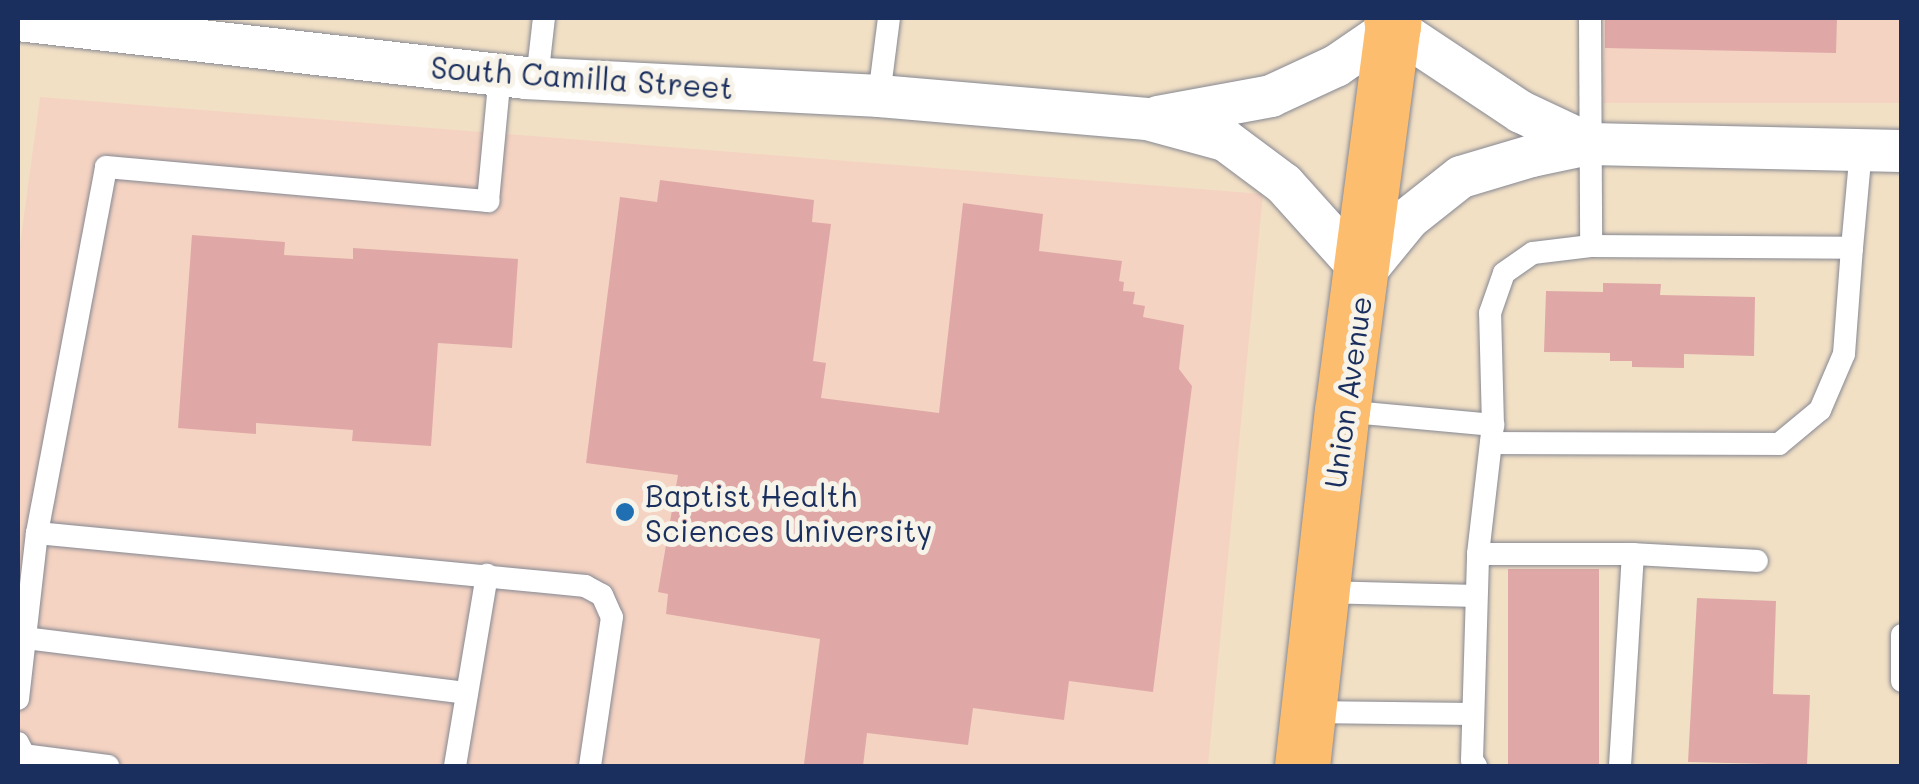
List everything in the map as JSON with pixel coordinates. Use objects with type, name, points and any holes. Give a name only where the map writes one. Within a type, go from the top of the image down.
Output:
[{"type":"main road","name":"Union Avenue","points":[[1302,766],[1342,411],[1364,273],[1393,21]]},
{"type":"street","name":"South Camilla Street","points":[[18,20],[519,77],[879,96],[1147,118],[1225,140],[1284,184],[1364,273]]},
{"type":"street","name":"South Camilla Street","points":[[1147,118],[1271,96],[1336,66],[1393,21]]},
{"type":"street","points":[[1393,21],[1521,112],[1589,144]]},
{"type":"street","points":[[1364,273],[1410,218],[1461,178],[1589,144],[1881,151]]},
{"type":"lane","points":[[18,699],[37,533],[106,167],[488,201],[519,77],[544,18]]},
{"type":"lane","points":[[879,96],[889,18]]},
{"type":"lane","points":[[1590,18],[1591,246]]},
{"type":"lane","points":[[1342,411],[1492,434],[1779,444],[1820,410],[1844,354],[1852,248],[1881,151]]},
{"type":"lane","points":[[1476,766],[1472,760],[1478,554],[1492,434],[1490,312],[1504,273],[1533,252],[1591,246],[1852,248]]},
{"type":"lane","points":[[37,533],[585,586],[602,595],[612,617],[590,766]]},
{"type":"lane","points":[[1478,554],[1633,554],[1757,561]]},
{"type":"lane","points":[[1620,766],[1633,554]]},
{"type":"lane","points":[[455,766],[487,575]]},
{"type":"lane","points":[[1322,592],[1476,596]]},
{"type":"lane","points":[[1902,635],[1902,681]]},
{"type":"lane","points":[[24,638],[467,694]]},
{"type":"lane","points":[[1308,712],[1474,714]]},
{"type":"lane","points":[[18,743],[24,755],[108,766]]},
{"type":"shaded area","points":[[1604,18],[1901,18],[1901,103],[1604,103]]},
{"type":"shaded area","name":"Baptist Health Sciences University","points":[[40,97],[1263,194],[1208,766],[18,766],[18,259]]},
{"type":"building","points":[[1605,18],[1837,18],[1836,53],[1605,48]]},
{"type":"building","points":[[660,180],[814,200],[812,222],[831,224],[813,361],[826,363],[821,398],[939,413],[963,203],[1043,214],[1039,251],[1122,261],[1119,281],[1124,282],[1123,291],[1135,292],[1133,304],[1145,306],[1143,317],[1184,325],[1179,369],[1192,386],[1153,692],[1069,681],[1064,720],[973,708],[968,745],[867,733],[863,766],[804,764],[820,639],[666,614],[668,594],[658,592],[678,475],[586,463],[620,197],[657,202]]},
{"type":"building","points":[[192,235],[285,242],[284,255],[353,259],[353,248],[518,259],[512,348],[438,343],[431,446],[352,441],[353,430],[256,423],[256,434],[178,428]]},
{"type":"building","points":[[1603,283],[1661,284],[1660,295],[1755,297],[1754,356],[1684,354],[1684,368],[1632,367],[1632,361],[1610,361],[1610,353],[1544,352],[1546,291],[1603,292]]},
{"type":"building","points":[[1508,569],[1599,569],[1599,766],[1508,766]]},
{"type":"building","points":[[1697,598],[1776,601],[1773,694],[1810,695],[1807,765],[1688,762]]},
{"type":"place","name":"Baptist Health Sciences University","points":[[625,512]]}]
